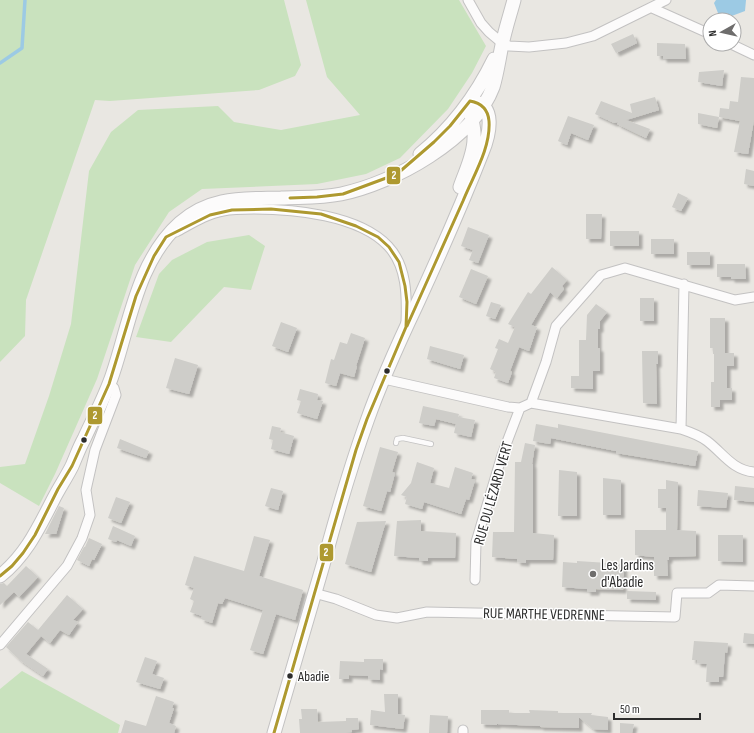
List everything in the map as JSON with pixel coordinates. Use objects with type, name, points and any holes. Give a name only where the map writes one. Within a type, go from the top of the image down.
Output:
[{"type":"street","points":[[468,0],[481,23],[502,43],[509,46],[529,47],[566,43],[593,36],[666,0]]},
{"type":"street","points":[[397,174],[477,102],[494,81],[502,43],[514,0]]},
{"type":"street","points":[[652,8],[702,30]]},
{"type":"street","points":[[431,274],[473,148],[474,132],[472,119],[477,102],[487,84],[493,61],[502,43]]},
{"type":"street","points":[[742,49],[754,55]]},
{"type":"street","points":[[274,733],[356,450],[367,419],[406,327],[470,185],[486,145],[489,125],[488,114],[477,102]]},
{"type":"street","points":[[0,576],[12,566],[35,535],[58,489],[72,466],[109,384],[136,296],[143,279],[166,237],[180,222],[208,205],[221,201],[238,199],[332,196],[362,188],[422,162],[442,148],[472,119]]},
{"type":"street","points":[[166,237],[210,215],[232,210],[292,210],[321,214],[335,218],[366,230],[378,237],[389,247],[399,262],[407,302],[406,327]]},
{"type":"street","points":[[531,403],[546,362],[556,326],[601,275],[624,268],[684,284],[735,300],[754,298]]},
{"type":"street","points":[[681,429],[684,284]]},
{"type":"street","points":[[384,380],[508,408],[520,408],[531,403],[681,429],[694,433],[706,440],[733,465],[746,471],[754,472]]},
{"type":"street","points":[[0,645],[67,566],[82,538],[90,515],[86,490],[95,450],[116,395],[114,388],[109,384]]},
{"type":"street","name":"RUE DU LÉZARD VERT","points":[[475,580],[476,542],[502,455],[520,408]]},
{"type":"street","name":"RUE MARTHE VEDRENNE","points":[[314,593],[336,599],[376,615],[397,618],[427,612],[675,617],[677,593],[708,593],[719,585],[754,586]]},
{"type":"lane","points":[[396,443],[397,439],[403,438],[431,444]]},
{"type":"green space","points":[[0,0],[284,0],[301,65],[295,76],[259,90],[110,101],[95,100],[26,300],[25,336],[0,362]]},
{"type":"green space","points":[[306,0],[459,0],[486,46],[472,73],[448,109],[400,158],[366,174],[317,184],[202,189],[169,212],[135,265],[97,379],[55,474],[39,506],[0,483],[0,467],[25,464],[49,396],[71,324],[89,171],[111,132],[138,110],[218,106],[234,122],[281,130],[360,115],[327,77]]},
{"type":"green space","points":[[249,235],[265,246],[251,290],[224,287],[171,342],[136,337],[159,274],[172,260],[207,242]]},
{"type":"green space","points":[[22,671],[120,725],[118,733],[0,733],[0,689]]},
{"type":"water","points":[[716,0],[746,0],[745,11],[742,12],[718,12],[714,3]]},
{"type":"building","points":[[633,34],[637,43],[616,53],[611,44]]},
{"type":"building","points":[[657,43],[685,44],[686,59],[663,59],[663,56],[657,56]]},
{"type":"building","points":[[724,70],[722,86],[698,82],[699,72]]},
{"type":"building","points":[[741,77],[754,78],[754,120],[748,154],[734,152],[740,121],[719,117],[720,108],[729,109],[730,101],[738,102]]},
{"type":"building","points":[[655,97],[659,110],[626,120],[650,129],[646,138],[617,124],[618,122],[614,123],[595,114],[601,101],[632,113],[630,104]]},
{"type":"building","points":[[698,113],[719,117],[717,128],[698,124]]},
{"type":"building","points":[[568,116],[594,125],[588,140],[571,133],[567,145],[558,141]]},
{"type":"building","points":[[746,169],[754,171],[754,186],[744,184]]},
{"type":"building","points":[[678,193],[688,198],[681,211],[672,207]]},
{"type":"building","points":[[586,214],[602,214],[601,239],[586,239]]},
{"type":"building","points":[[468,227],[489,235],[478,263],[469,260],[473,250],[461,246]]},
{"type":"building","points":[[610,231],[639,231],[639,246],[610,246]]},
{"type":"building","points":[[651,239],[674,239],[674,254],[651,254]]},
{"type":"building","points":[[687,252],[710,252],[710,265],[687,265]]},
{"type":"building","points":[[717,264],[745,264],[746,279],[717,277]]},
{"type":"building","points":[[552,267],[567,280],[562,286],[564,289],[557,298],[550,292],[531,325],[537,327],[529,351],[519,347],[510,371],[512,372],[508,383],[494,378],[496,372],[490,369],[498,349],[495,348],[499,339],[508,343],[515,327],[508,324],[528,292],[531,294]]},
{"type":"building","points":[[471,269],[488,276],[476,304],[459,297]]},
{"type":"building","points":[[640,298],[654,298],[654,321],[640,321]]},
{"type":"building","points":[[491,302],[501,305],[495,319],[486,316]]},
{"type":"building","points":[[596,304],[607,312],[600,321],[600,329],[598,329],[600,371],[593,371],[593,389],[571,388],[571,376],[579,376],[579,340],[586,340],[587,315]]},
{"type":"building","points":[[710,318],[725,318],[725,353],[734,353],[734,366],[727,366],[727,388],[732,388],[732,400],[720,400],[720,407],[711,407],[711,382],[714,382],[714,354],[713,348],[710,348]]},
{"type":"building","points":[[281,322],[297,328],[288,352],[272,346]]},
{"type":"building","points":[[351,333],[365,338],[354,377],[340,373],[336,386],[325,383],[331,359],[334,360],[340,342],[347,344]]},
{"type":"building","points":[[430,346],[464,355],[460,369],[427,359]]},
{"type":"building","points":[[642,351],[658,351],[658,364],[656,364],[657,404],[643,403]]},
{"type":"building","points":[[175,358],[198,365],[189,394],[166,388]]},
{"type":"building","points":[[300,389],[318,394],[317,400],[323,401],[317,419],[297,413],[301,401],[297,400]]},
{"type":"building","points":[[423,406],[459,414],[458,417],[475,420],[471,437],[454,433],[456,424],[436,419],[434,426],[419,423]]},
{"type":"building","points":[[536,424],[558,428],[558,424],[698,451],[695,466],[616,453],[616,451],[551,438],[550,444],[533,441]]},
{"type":"building","points":[[272,426],[281,428],[280,432],[294,436],[289,454],[271,449],[273,440],[269,439]]},
{"type":"building","points":[[120,439],[149,451],[146,458],[117,448]]},
{"type":"building","points":[[525,443],[535,445],[532,464],[533,533],[554,535],[553,560],[526,560],[526,563],[517,562],[517,559],[492,557],[493,532],[514,532],[515,462],[521,462]]},
{"type":"building","points":[[380,447],[398,452],[392,472],[395,473],[390,492],[387,491],[381,511],[363,506]]},
{"type":"building","points":[[417,462],[434,468],[430,483],[449,488],[455,467],[473,473],[471,479],[475,480],[469,500],[466,499],[461,514],[424,502],[422,509],[405,504],[407,497],[401,495],[411,483]]},
{"type":"building","points":[[559,470],[577,472],[577,516],[558,516]]},
{"type":"building","points":[[603,478],[621,480],[621,515],[603,515]]},
{"type":"building","points":[[666,480],[678,482],[677,530],[696,531],[696,556],[669,557],[669,560],[667,560],[668,576],[654,576],[654,557],[635,555],[635,530],[666,530],[666,508],[658,508],[658,489],[666,489]]},
{"type":"building","points":[[735,486],[754,488],[754,502],[734,500]]},
{"type":"building","points":[[271,488],[283,491],[278,510],[265,506]]},
{"type":"building","points":[[698,490],[728,493],[726,508],[697,506]]},
{"type":"building","points":[[116,497],[130,502],[121,523],[108,518]]},
{"type":"building","points":[[59,506],[64,508],[56,534],[45,534]]},
{"type":"building","points":[[421,520],[421,531],[456,533],[455,558],[428,558],[428,561],[419,561],[419,558],[394,556],[397,521]]},
{"type":"building","points":[[386,521],[371,572],[345,564],[357,522]]},
{"type":"building","points":[[113,526],[135,536],[131,546],[117,540],[116,542],[108,539]]},
{"type":"building","points":[[718,535],[743,535],[743,562],[718,561]]},
{"type":"building","points":[[254,536],[270,540],[259,576],[303,590],[295,620],[276,614],[263,654],[250,650],[263,610],[225,598],[222,604],[218,603],[212,623],[201,619],[202,616],[190,612],[194,601],[190,599],[194,588],[185,585],[194,556],[244,571]]},
{"type":"building","points":[[89,538],[102,544],[94,560],[92,559],[89,566],[77,560]]},
{"type":"building","name":"Les Jardins d'Abadie","points":[[577,561],[624,564],[623,590],[596,589],[596,592],[587,592],[587,589],[562,587],[563,562],[577,563]]},
{"type":"building","points":[[26,566],[38,577],[19,597],[14,592],[0,605],[0,584],[4,583],[7,586]]},
{"type":"building","points":[[627,591],[656,592],[656,600],[627,599]]},
{"type":"building","points":[[67,595],[83,609],[73,620],[78,622],[69,635],[60,630],[50,643],[41,636],[26,654],[48,669],[43,676],[21,661],[6,647],[28,622],[38,630]]},
{"type":"building","points":[[744,633],[754,634],[754,644],[743,643]]},
{"type":"building","points":[[694,641],[728,643],[727,653],[725,652],[723,677],[719,677],[719,682],[706,682],[707,664],[697,663],[697,660],[692,660]]},
{"type":"building","points":[[145,657],[157,661],[152,674],[164,678],[160,689],[136,682]]},
{"type":"building","points":[[364,659],[383,659],[383,670],[380,669],[380,680],[368,679],[368,676],[349,675],[349,679],[339,679],[340,661],[364,662]]},
{"type":"building","points":[[384,694],[398,694],[398,714],[405,715],[403,729],[370,725],[371,710],[385,712]]},
{"type":"building","points":[[156,696],[174,702],[172,708],[174,708],[169,723],[176,726],[174,733],[121,733],[125,720],[146,726]]},
{"type":"building","points":[[301,709],[317,709],[318,722],[346,721],[346,718],[358,718],[359,729],[346,733],[300,733],[299,719],[302,719]]},
{"type":"building","points":[[481,710],[509,710],[509,713],[530,713],[529,710],[558,711],[558,713],[592,713],[591,715],[608,717],[608,730],[593,729],[579,717],[579,728],[481,724]]},
{"type":"building","points":[[430,715],[448,716],[447,733],[429,733]]},
{"type":"building","points":[[620,723],[634,724],[632,733],[620,733]]},
{"type":"waterway","points":[[0,63],[22,48],[25,0]]},
{"type":"transit line","name":"2","points":[[290,198],[343,194],[397,174],[434,142],[450,126],[470,101]]},
{"type":"transit line","name":"2","points":[[407,326],[484,152],[489,131],[487,113],[481,105],[470,101]]},
{"type":"transit line","name":"2","points":[[0,576],[12,566],[35,535],[58,489],[72,466],[109,384],[136,296],[154,256],[166,237],[210,215],[232,210],[271,209],[321,214],[356,226],[378,237],[389,247],[399,262],[407,302],[406,327],[367,419],[356,450],[274,733]]},
{"type":"place","name":"Les Jardins d'Abadie","points":[[593,574]]},
{"type":"place","name":"Abadie","points":[[290,676]]}]
